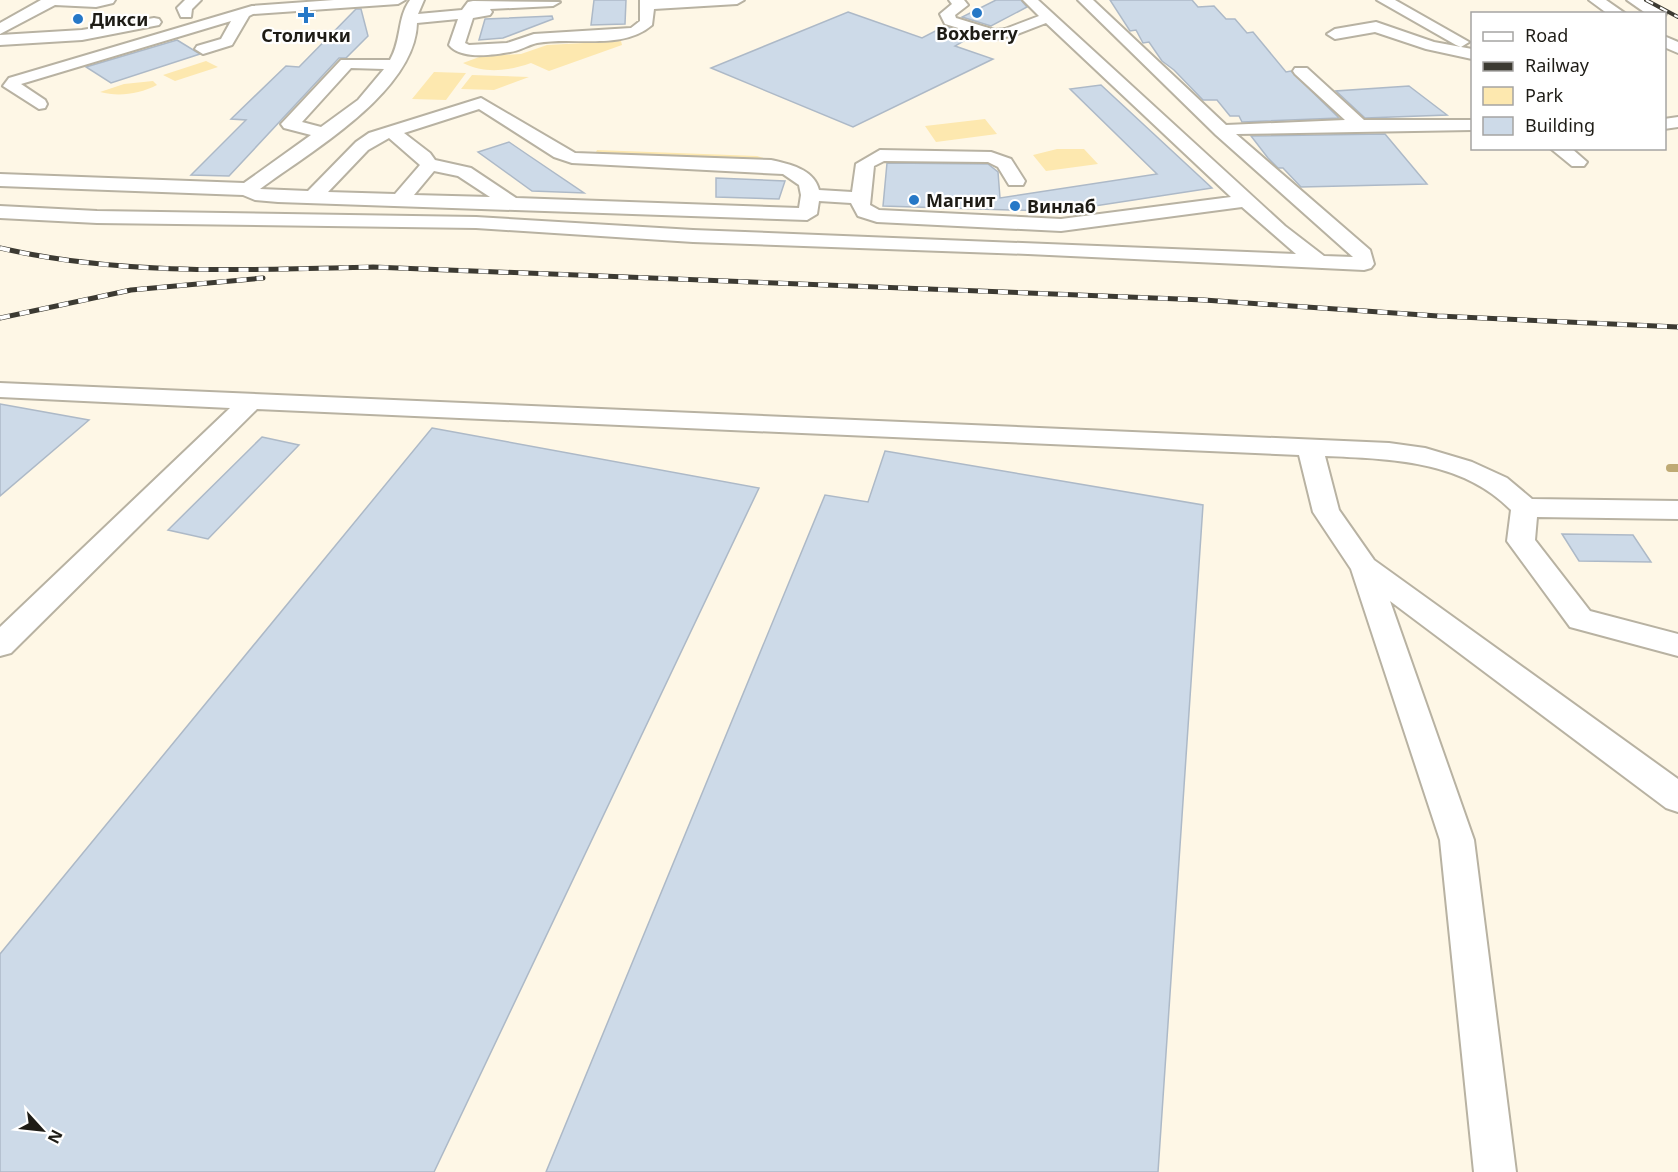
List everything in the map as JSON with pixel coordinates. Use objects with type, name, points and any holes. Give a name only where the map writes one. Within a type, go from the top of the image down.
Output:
[{"type":"street","points":[[0,29],[52,0],[96,3],[108,0]]},
{"type":"street","points":[[175,17],[194,0]]},
{"type":"street","points":[[0,40],[82,35],[175,17],[225,4],[262,0]]},
{"type":"street","points":[[23,89],[65,66],[243,13],[398,0]]},
{"type":"street","points":[[248,189],[364,104],[378,89],[407,43],[410,8],[417,0]]},
{"type":"street","points":[[553,2],[470,7],[457,45],[466,50],[509,48],[534,39],[623,34],[643,27],[647,22],[647,3],[737,0]]},
{"type":"street","points":[[956,0],[961,5],[947,14],[950,21],[991,34],[1011,32],[1034,20],[1050,18]]},
{"type":"street","points":[[1030,0],[1246,201],[1319,262]]},
{"type":"street","points":[[0,212],[45,216],[296,219],[627,230],[693,236],[1101,249],[1258,260],[1364,264],[1363,254],[1222,131],[1085,0]]},
{"type":"street","points":[[1384,0],[1471,48]]},
{"type":"street","points":[[1596,0],[1616,12]]},
{"type":"street","points":[[1634,0],[1656,12]]},
{"type":"street","points":[[408,19],[559,8],[570,4]]},
{"type":"street","points":[[205,43],[227,42],[243,13]]},
{"type":"street","points":[[1335,34],[1376,27],[1431,46],[1471,54]]},
{"type":"street","points":[[22,60],[65,66]]},
{"type":"street","points":[[324,133],[290,124],[347,63],[393,64]]},
{"type":"street","points":[[1301,71],[1360,125]]},
{"type":"street","points":[[313,197],[362,146],[390,130],[481,103],[560,153],[572,158],[771,166],[789,170],[808,183],[809,204],[801,239]]},
{"type":"street","points":[[1222,131],[1243,128],[1360,125],[1471,125]]},
{"type":"street","points":[[390,130],[424,157],[429,165]]},
{"type":"street","points":[[1562,150],[1578,162]]},
{"type":"street","points":[[1016,181],[1005,163],[991,157],[890,153],[880,155],[866,164],[860,206],[865,212],[877,216],[1060,225],[1246,201]]},
{"type":"street","points":[[400,200],[429,165]]},
{"type":"street","points":[[429,165],[454,166],[465,170],[511,204]]},
{"type":"street","points":[[0,180],[248,189],[255,194],[278,196],[511,204],[809,204],[862,195],[884,194]]},
{"type":"street","points":[[278,196],[296,219]]},
{"type":"street","points":[[0,390],[1310,448],[1423,456],[1467,470],[1513,494],[1526,508],[1678,510]]},
{"type":"street","points":[[0,645],[250,401]]},
{"type":"street","points":[[1310,448],[1326,512],[1364,567],[1457,840],[1495,1172]]},
{"type":"street","points":[[1526,508],[1521,541],[1580,619],[1678,645]]},
{"type":"street","points":[[1364,567],[1678,798]]},
{"type":"green space","points":[[621,41],[622,45],[549,71],[531,63],[514,68],[488,70],[463,63],[482,56],[521,54],[547,45]]},
{"type":"green space","points":[[206,61],[218,67],[175,81],[163,75]]},
{"type":"green space","points":[[434,72],[466,73],[446,100],[412,99]]},
{"type":"green space","points":[[472,75],[529,77],[494,90],[461,89]]},
{"type":"green space","points":[[153,81],[157,85],[143,91],[122,94],[100,92],[124,84]]},
{"type":"green space","points":[[985,119],[997,134],[936,142],[925,126]]},
{"type":"green space","points":[[1057,149],[1084,149],[1098,164],[1046,171],[1033,155]]},
{"type":"green space","points":[[597,150],[757,156],[778,163],[594,156]]},
{"type":"building","points":[[594,0],[626,0],[625,24],[591,25]]},
{"type":"building","points":[[996,0],[1021,0],[1027,7],[991,26],[962,17]]},
{"type":"building","points":[[1110,0],[1192,0],[1198,7],[1214,6],[1226,19],[1235,19],[1247,33],[1253,32],[1286,72],[1291,71],[1339,118],[1242,122],[1239,116],[1230,116],[1217,100],[1203,100],[1162,61],[1149,42],[1143,43],[1136,30],[1130,31]]},
{"type":"building","points":[[356,9],[361,9],[368,36],[346,58],[339,58],[229,176],[191,175],[246,120],[231,119],[286,66],[299,67]]},
{"type":"building","points":[[848,12],[922,38],[945,26],[974,35],[955,46],[993,59],[853,127],[711,68]]},
{"type":"building","points":[[552,16],[553,19],[503,38],[479,40],[485,19]]},
{"type":"building","points":[[177,40],[200,54],[111,83],[86,67]]},
{"type":"building","points":[[1101,85],[1212,188],[1049,213],[1046,211],[883,206],[887,163],[988,164],[998,172],[1000,198],[1157,174],[1070,89]]},
{"type":"building","points":[[1409,86],[1447,115],[1365,118],[1336,91]]},
{"type":"building","points":[[1385,134],[1427,184],[1301,187],[1283,168],[1278,168],[1268,158],[1251,136]]},
{"type":"building","points":[[509,142],[584,193],[532,191],[478,152]]},
{"type":"building","points":[[716,178],[785,181],[779,199],[716,197]]},
{"type":"building","points":[[0,404],[89,420],[0,496]]},
{"type":"building","points":[[432,428],[759,488],[434,1172],[0,1172],[0,954]]},
{"type":"building","points":[[262,437],[299,445],[208,539],[168,530]]},
{"type":"building","points":[[885,451],[1203,505],[1158,1172],[546,1172],[825,495],[868,502]]},
{"type":"building","points":[[1562,534],[1633,535],[1651,562],[1579,561]]},
{"type":"waterway","points":[[1670,468],[1678,468]]},
{"type":"railway","points":[[1646,0],[1678,17]]},
{"type":"railway","points":[[0,248],[46,257],[139,267],[233,270],[373,267],[1204,300],[1438,316],[1678,327]]},
{"type":"railway","points":[[0,318],[131,290],[263,278]]},
{"type":"place","name":"Boxberry","points":[[977,13]]},
{"type":"place","name":"Столички","points":[[306,15]]},
{"type":"place","name":"Дикси","points":[[78,19]]},
{"type":"place","name":"Магнит","points":[[914,200]]},
{"type":"place","name":"Винлаб","points":[[1015,206]]}]
